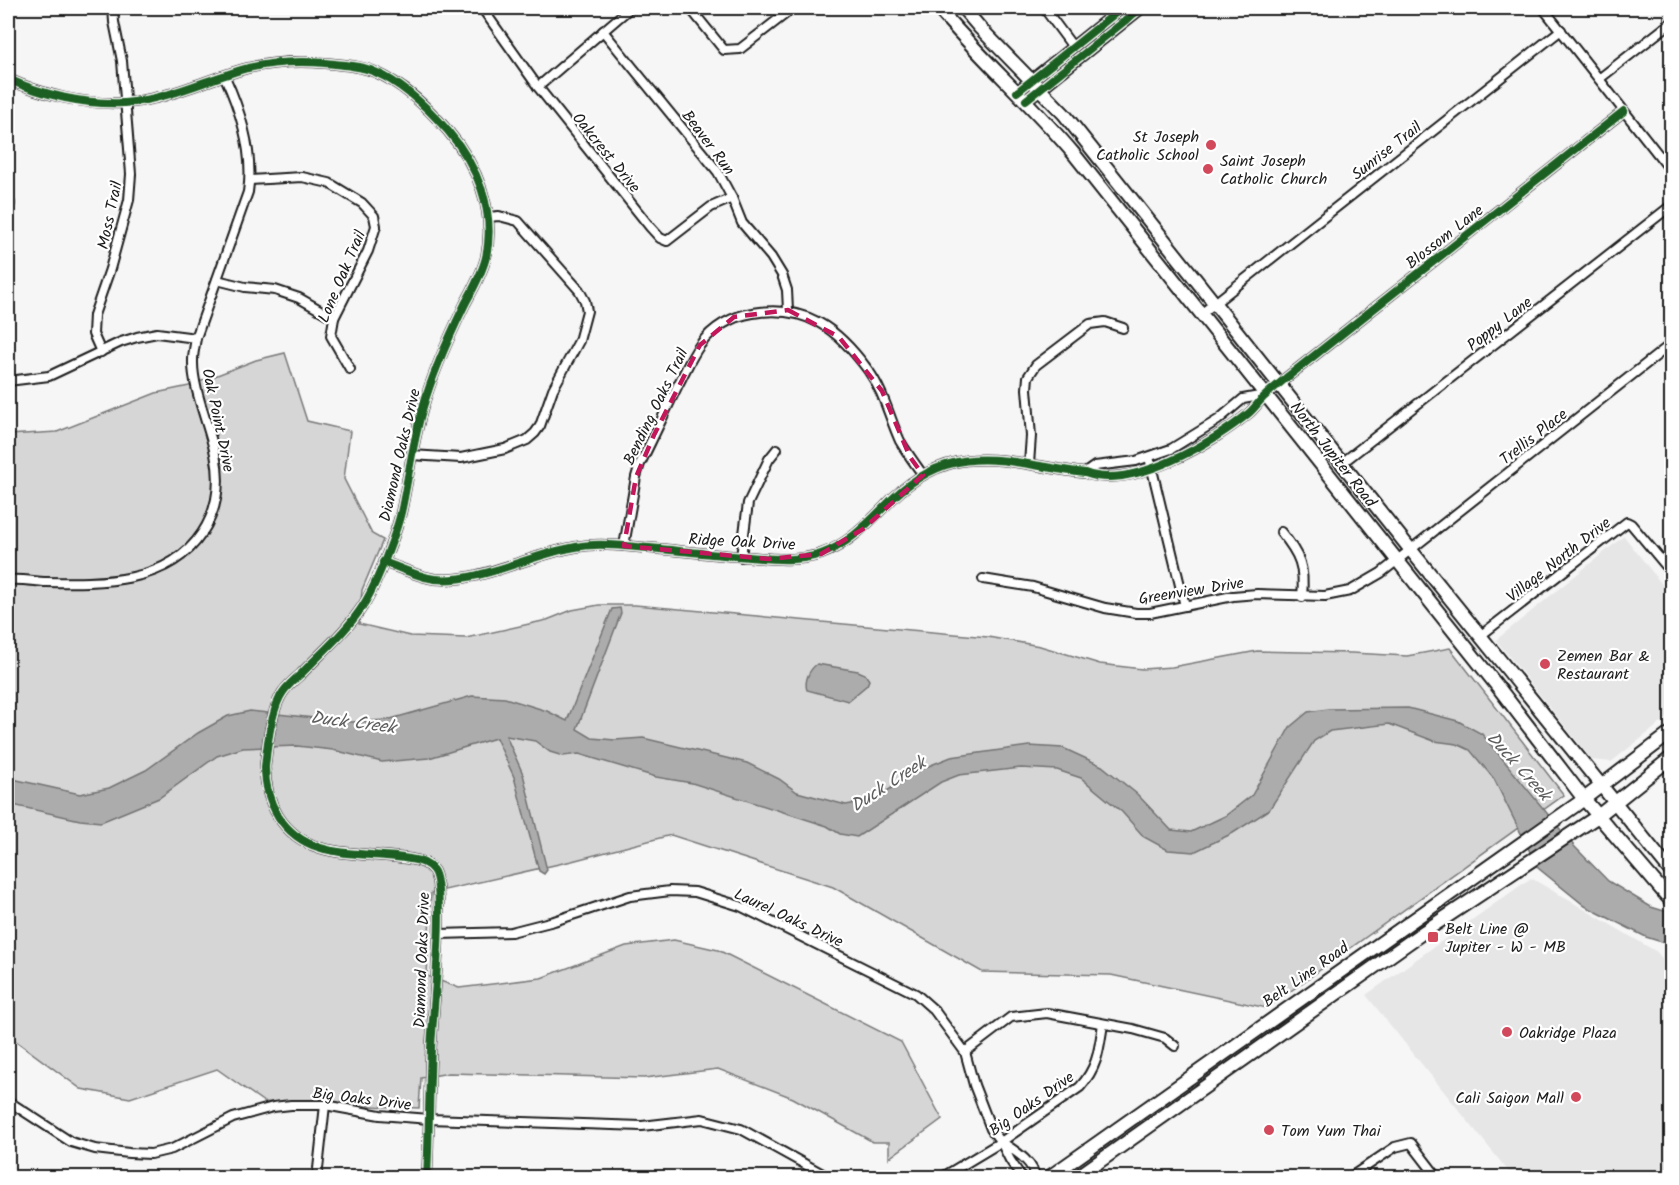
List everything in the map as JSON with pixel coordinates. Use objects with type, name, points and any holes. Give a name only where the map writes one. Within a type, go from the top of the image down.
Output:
[{"type":"main road","name":"North Jupiter Road","points":[[938,8],[966,41],[1044,119],[1095,180],[1584,799],[1671,902]]},
{"type":"main road","name":"North Jupiter Road","points":[[963,8],[1061,110],[1671,873]]},
{"type":"main road","points":[[1095,180],[1109,169]]},
{"type":"main road","points":[[1153,254],[1167,243]]},
{"type":"main road","points":[[1485,671],[1499,660]]},
{"type":"main road","name":"Belt Line Road","points":[[1048,1178],[1584,799],[1671,732]]},
{"type":"main road","points":[[1076,1178],[1416,938],[1598,816],[1671,757]]},
{"type":"main road","points":[[1270,1019],[1281,1034]]},
{"type":"main road","points":[[1119,1127],[1130,1141]]},
{"type":"street","name":"Moss Trail","points":[[101,352],[93,334],[94,315],[110,269],[129,200],[131,174],[122,61],[113,8]]},
{"type":"street","points":[[538,87],[630,8]]},
{"type":"street","points":[[690,8],[724,50],[733,51],[740,49],[793,8]]},
{"type":"street","points":[[1044,8],[1073,47]]},
{"type":"street","points":[[1036,84],[1073,47],[1122,8]]},
{"type":"street","points":[[1021,96],[1141,8]]},
{"type":"street","points":[[1543,8],[1671,172]]},
{"type":"street","name":"Oakcrest Drive","points":[[483,10],[538,87],[660,238],[667,241],[711,207],[732,198]]},
{"type":"street","points":[[1599,79],[1671,22]]},
{"type":"street","name":"Sunrise Trail","points":[[1200,314],[1561,30]]},
{"type":"street","name":"Beaver Run","points":[[603,31],[718,172],[742,223],[771,257],[782,275],[787,290],[788,310]]},
{"type":"street","name":"Diamond Oaks Drive","points":[[8,80],[24,87],[80,101],[125,103],[167,94],[244,69],[273,63],[313,62],[374,71],[405,88],[438,120],[464,150],[481,184],[488,217],[488,243],[485,260],[430,382],[411,455],[401,513],[383,562],[364,604],[345,628],[283,692],[276,708],[266,759],[266,781],[270,799],[289,832],[304,842],[323,849],[421,861],[434,871],[438,882],[439,934],[431,1046],[427,1178]]},
{"type":"street","name":"Oak Point Drive","points":[[8,580],[100,582],[132,578],[175,562],[197,541],[207,525],[214,508],[218,487],[216,457],[193,361],[196,338],[248,192],[250,180],[249,154],[243,127],[225,77]]},
{"type":"street","name":"Blossom Lane","points":[[1265,395],[1624,111]]},
{"type":"street","name":"Lone Oak Trail","points":[[250,180],[302,177],[328,183],[362,203],[374,216],[376,226],[369,251],[334,318],[331,336],[350,369]]},
{"type":"street","points":[[8,201],[10,203],[8,211]]},
{"type":"street","name":"Poppy Lane","points":[[1342,463],[1671,205]]},
{"type":"street","points":[[411,455],[461,458],[505,449],[526,440],[540,426],[553,389],[579,341],[587,311],[579,290],[518,221],[499,216],[488,217]]},
{"type":"street","points":[[217,280],[245,287],[274,290],[299,298],[334,318]]},
{"type":"street","name":"Bending Oaks Trail","points":[[624,546],[640,464],[700,345],[717,327],[734,318],[762,311],[788,310],[819,323],[839,337],[868,370],[882,391],[900,440],[923,475]]},
{"type":"street","points":[[1029,464],[1031,436],[1027,389],[1028,377],[1036,365],[1090,324],[1105,322],[1123,328]]},
{"type":"street","points":[[8,381],[49,376],[120,342],[157,333],[196,338]]},
{"type":"street","name":"Trellis Place","points":[[1397,560],[1671,346]]},
{"type":"street","name":"Ridge Oak Drive","points":[[383,562],[432,579],[450,579],[470,576],[573,547],[595,545],[741,557],[796,559],[821,554],[843,543],[863,529],[895,496],[923,475],[941,466],[976,458],[1002,459],[1085,473],[1095,477],[1119,476],[1151,468],[1184,455],[1223,432],[1251,411],[1265,395]]},
{"type":"street","name":"Ridge Oak Drive","points":[[1085,473],[1095,466],[1117,465],[1172,449],[1243,399],[1265,395]]},
{"type":"street","points":[[741,557],[748,503],[769,459],[777,449]]},
{"type":"street","points":[[1149,457],[1185,606]]},
{"type":"street","name":"Village North Drive","points":[[1480,636],[1627,522],[1671,573]]},
{"type":"street","points":[[1281,532],[1301,563],[1302,597]]},
{"type":"street","name":"Greenview Drive","points":[[983,579],[1033,587],[1105,608],[1150,613],[1233,596],[1257,594],[1302,597],[1325,596],[1350,591],[1381,573],[1397,560]]},
{"type":"street","name":"Laurel Oaks Drive","points":[[439,934],[511,932],[554,921],[630,896],[670,891],[695,892],[740,906],[916,994],[934,1010],[965,1052],[991,1129],[1022,1178]]},
{"type":"street","points":[[965,1052],[1011,1017],[1047,1013],[1133,1029],[1165,1038],[1175,1046]]},
{"type":"street","name":"Big Oaks Drive","points":[[941,1178],[1001,1142],[1080,1087],[1090,1076],[1097,1059],[1103,1024]]},
{"type":"street","name":"Big Oaks Drive","points":[[8,1101],[71,1142],[95,1149],[151,1154],[172,1149],[233,1118],[291,1105],[325,1105],[380,1115],[429,1119],[642,1126],[702,1119],[741,1129],[830,1178]]},
{"type":"street","points":[[317,1178],[325,1105]]},
{"type":"street","name":"Laurel Oaks Drive","points":[[1001,1142],[1019,1154],[1035,1170],[1035,1178]]},
{"type":"street","points":[[1349,1178],[1395,1147],[1411,1143],[1438,1178]]},
{"type":"highlighted area","points":[[788,310],[839,337],[882,391],[910,457],[923,475],[863,529],[821,554],[769,559],[624,546],[636,477],[654,435],[700,345],[734,317]]},
{"type":"shaded area","points":[[285,353],[307,421],[350,431],[344,479],[372,534],[383,540],[362,590],[359,624],[410,636],[466,638],[547,620],[572,610],[599,605],[635,605],[988,637],[1040,646],[1100,664],[1142,669],[1172,667],[1257,651],[1407,656],[1450,648],[1564,795],[1267,1008],[1111,975],[982,972],[833,887],[671,835],[572,861],[431,893],[427,976],[459,988],[541,978],[626,946],[674,940],[718,950],[901,1042],[942,1119],[889,1158],[889,1142],[873,1142],[793,1098],[718,1069],[644,1078],[449,1073],[421,1078],[419,1108],[264,1102],[217,1069],[130,1098],[81,1089],[8,1035],[8,435],[57,432],[156,393],[189,386],[256,360]]},
{"type":"shaded area","points":[[1624,536],[1671,596],[1671,715],[1611,762],[1592,760],[1496,640]]},
{"type":"shaded area","name":"Oakridge Plaza","points":[[1531,878],[1657,952],[1671,970],[1671,1177],[1513,1177],[1366,995]]},
{"type":"water","name":"Duck Creek","points":[[620,608],[621,613],[577,729],[592,738],[615,740],[643,738],[747,763],[779,779],[797,792],[846,805],[873,800],[921,769],[951,757],[1029,746],[1063,748],[1102,766],[1137,794],[1171,830],[1191,832],[1225,816],[1252,795],[1290,727],[1308,712],[1328,709],[1408,708],[1458,721],[1482,734],[1574,846],[1608,881],[1651,907],[1671,913],[1671,945],[1646,937],[1585,906],[1538,868],[1494,779],[1470,750],[1457,744],[1434,741],[1389,724],[1330,731],[1314,741],[1269,810],[1233,833],[1194,852],[1168,850],[1144,837],[1122,812],[1081,778],[1057,770],[1021,768],[959,775],[941,782],[857,837],[840,834],[827,826],[692,783],[656,777],[579,754],[563,756],[550,752],[535,741],[506,736],[523,774],[547,870],[544,874],[539,871],[514,777],[496,738],[429,758],[382,762],[333,750],[297,746],[243,748],[217,756],[159,798],[101,822],[80,820],[8,804],[8,778],[80,794],[109,788],[146,770],[198,733],[228,716],[250,711],[351,722],[387,720],[472,696],[505,698],[547,711],[567,721],[612,609]]},
{"type":"water","points":[[817,664],[858,671],[865,674],[869,680],[867,685],[848,701],[807,690],[808,676]]},
{"type":"cycle path","points":[[1017,92],[1122,8]]},
{"type":"cycle path","points":[[1026,100],[1141,8]]},
{"type":"cycle path","points":[[8,79],[64,98],[124,103],[156,98],[267,64],[315,62],[363,68],[396,83],[432,114],[448,131],[468,159],[482,190],[488,223],[486,257],[427,394],[416,432],[402,508],[391,543],[375,584],[358,614],[287,687],[279,699],[270,728],[265,767],[268,792],[278,816],[290,831],[305,841],[337,852],[416,860],[433,870],[437,881],[439,926],[431,1049],[427,1178]]},
{"type":"cycle path","points":[[383,562],[429,578],[454,579],[493,571],[574,547],[594,545],[767,558],[803,558],[832,550],[860,531],[892,499],[916,480],[938,468],[961,461],[984,459],[1007,461],[1104,477],[1148,470],[1172,461],[1234,425],[1286,378],[1624,111]]},
{"type":"place","name":"St Joseph Catholic School","points":[[1211,145]]},
{"type":"place","name":"Saint Joseph Catholic Church","points":[[1208,169]]},
{"type":"place","name":"Zemen Bar & Restaurant","points":[[1545,664]]},
{"type":"place","name":"Belt Line @ Jupiter - W - MB","points":[[1433,937]]},
{"type":"place","name":"Oakridge Plaza","points":[[1507,1032]]},
{"type":"place","name":"Cali Saigon Mall","points":[[1576,1097]]},
{"type":"place","name":"Tom Yum Thai","points":[[1269,1130]]}]
